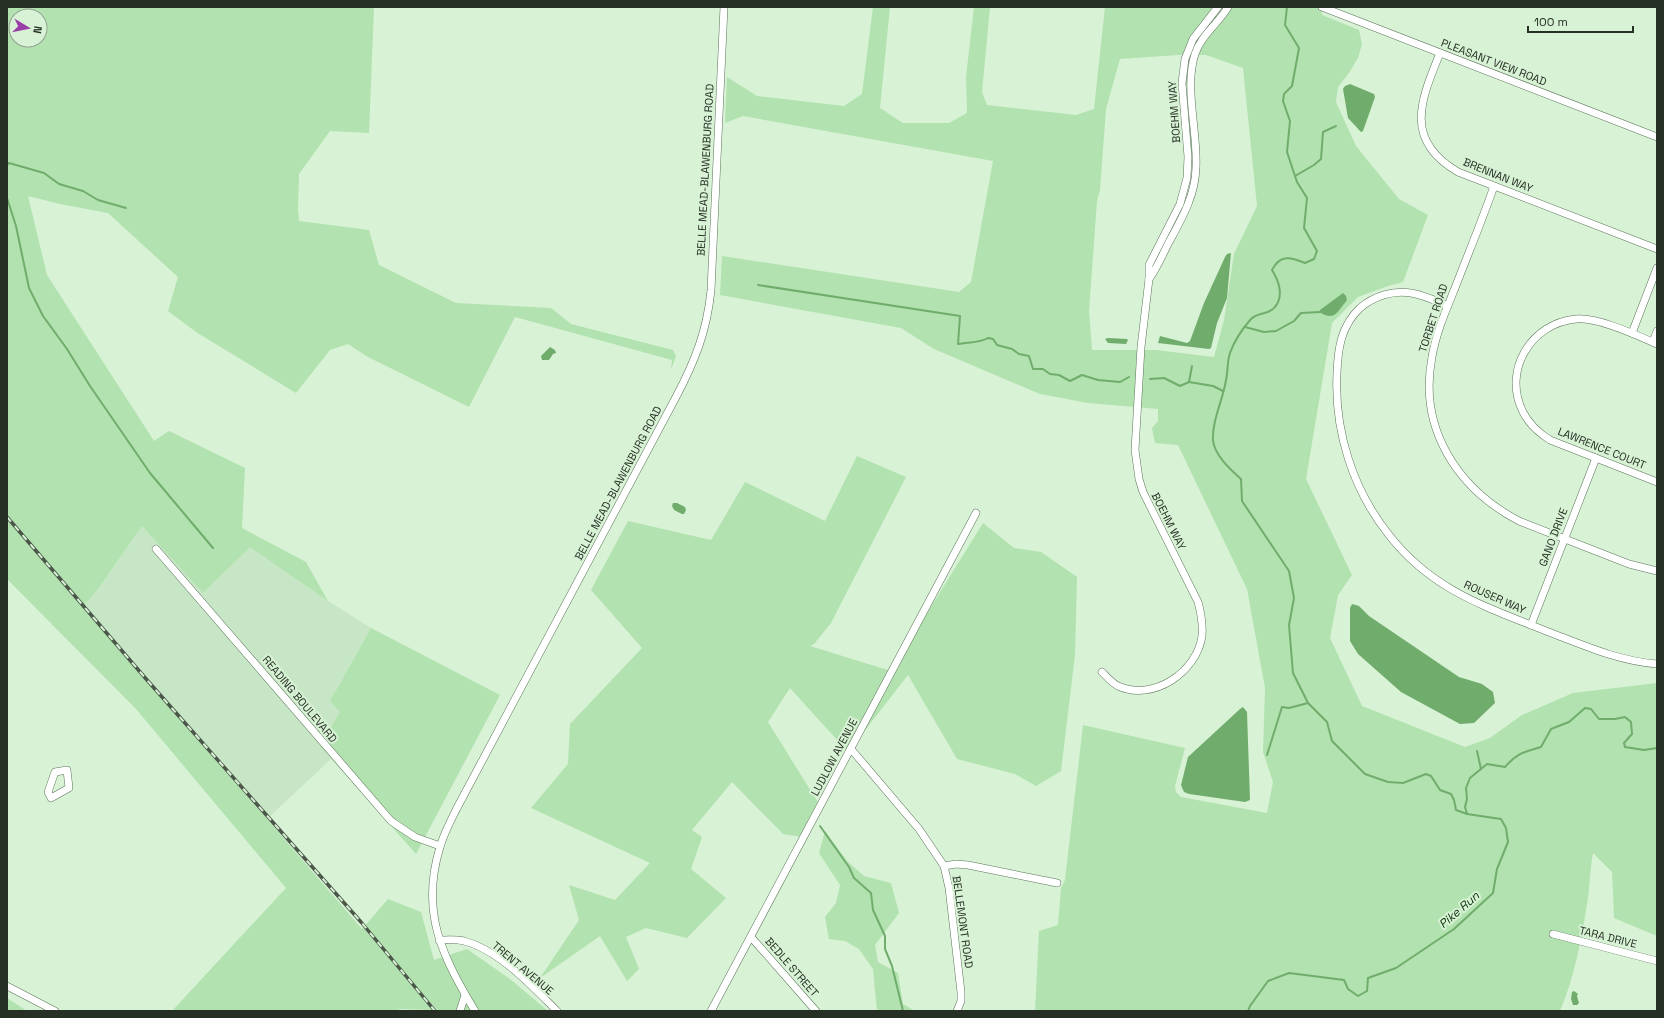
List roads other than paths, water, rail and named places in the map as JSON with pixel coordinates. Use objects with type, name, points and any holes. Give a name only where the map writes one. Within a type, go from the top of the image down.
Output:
[{"type":"street","name":"BELLE MEAD-BLAWENBURG ROAD","points":[[439,940],[432,900],[435,864],[440,846],[457,808],[699,350],[708,312],[710,290],[724,7]]},
{"type":"street","name":"BOEHM WAY","points":[[1102,672],[1117,686],[1126,689],[1140,690],[1159,687],[1178,676],[1188,667],[1194,657],[1202,636],[1201,614],[1198,602],[1147,503],[1139,479],[1135,450],[1141,347],[1149,279],[1149,265],[1184,193],[1188,165],[1182,83],[1183,70],[1188,49],[1194,36],[1218,7]]},
{"type":"street","name":"BOEHM WAY","points":[[1149,279],[1182,218],[1193,192],[1196,162],[1191,78],[1195,52],[1201,41],[1228,7]]},
{"type":"street","name":"PLEASANT VIEW ROAD","points":[[1322,7],[1657,137]]},
{"type":"street","points":[[1194,36],[1201,41]]},
{"type":"street","name":"BRENNAN WAY","points":[[1440,53],[1427,84],[1421,108],[1421,118],[1426,138],[1436,156],[1450,168],[1657,249]]},
{"type":"street","points":[[1188,165],[1196,162]]},
{"type":"street","name":"TORBET ROAD","points":[[1494,186],[1435,342],[1429,379],[1430,402],[1433,418],[1443,446],[1467,483],[1487,501],[1519,521],[1629,564],[1657,571]]},
{"type":"street","points":[[1174,216],[1182,218]]},
{"type":"street","points":[[1632,333],[1657,268]]},
{"type":"street","name":"ROUSER WAY","points":[[1448,306],[1412,293],[1392,294],[1373,299],[1364,305],[1347,324],[1341,336],[1336,382],[1337,409],[1346,450],[1354,474],[1368,503],[1389,535],[1403,552],[1452,591],[1475,603],[1612,656],[1657,664]]},
{"type":"street","name":"LAWRENCE COURT","points":[[1655,343],[1632,333],[1590,319],[1578,318],[1564,320],[1542,330],[1525,350],[1519,361],[1516,387],[1518,401],[1523,413],[1540,434],[1550,440],[1657,482]]},
{"type":"street","points":[[1655,343],[1657,331]]},
{"type":"street","name":"GANO DRIVE","points":[[1531,625],[1596,458]]},
{"type":"street","name":"LUDLOW AVENUE","points":[[711,1011],[976,513]]},
{"type":"street","name":"READING BOULEVARD","points":[[156,549],[391,821],[415,837],[440,846]]},
{"type":"street","name":"BELLEMONT ROAD","points":[[851,749],[919,829],[944,866],[952,907],[961,992],[961,1001],[957,1011]]},
{"type":"street","points":[[944,866],[956,864],[968,865],[1057,883]]},
{"type":"street","name":"TARA DRIVE","points":[[1553,934],[1657,961]]},
{"type":"street","name":"BEDLE STREET","points":[[751,937],[816,1011]]},
{"type":"street","points":[[439,940],[451,970],[475,1011]]},
{"type":"street","name":"TRENT AVENUE","points":[[439,940],[462,940],[485,949],[526,982],[557,1011]]},
{"type":"street","points":[[7,986],[55,1011]]},
{"type":"street","points":[[461,1010],[465,994]]},
{"type":"waterway","points":[[1287,7],[1285,25],[1299,48],[1292,86],[1284,94],[1283,101],[1290,121],[1287,152],[1297,182],[1307,198],[1304,228],[1317,251],[1314,259],[1305,263],[1295,259],[1286,258],[1279,261],[1272,270],[1280,288],[1278,303],[1273,310],[1257,315],[1251,319],[1239,335],[1230,353],[1225,388],[1214,425],[1214,446],[1224,462],[1241,479],[1242,501],[1289,571],[1294,598],[1289,625],[1293,673],[1308,703],[1327,722],[1332,741],[1365,774],[1388,782],[1403,783],[1426,774],[1431,776],[1440,790],[1451,794],[1456,810],[1467,814]]},
{"type":"waterway","points":[[1295,176],[1321,159],[1323,132],[1336,126]]},
{"type":"waterway","points":[[7,165],[9,163],[44,173],[59,184],[83,191],[98,200],[126,208]]},
{"type":"waterway","points":[[7,198],[16,226],[29,288],[43,316],[67,349],[90,386],[150,473],[213,548]]},
{"type":"waterway","points":[[758,285],[960,316],[958,344],[978,342],[988,338],[993,339],[997,345],[1012,349],[1019,354],[1029,356],[1033,369],[1043,369],[1050,374],[1059,375],[1070,381],[1082,375],[1098,380],[1120,382],[1129,377]]},
{"type":"waterway","points":[[1245,327],[1264,332],[1276,331],[1294,321],[1301,313],[1320,312]]},
{"type":"waterway","points":[[1189,382],[1192,366]]},
{"type":"waterway","points":[[1150,379],[1164,378],[1180,386],[1189,382],[1213,386],[1223,391]]},
{"type":"waterway","points":[[1267,755],[1282,707],[1289,708],[1308,703]]},
{"type":"waterway","name":"Pike Run","points":[[1248,1011],[1268,981],[1289,973],[1344,980],[1348,989],[1358,996],[1367,991],[1368,978],[1396,968],[1454,929],[1493,893],[1497,869],[1508,842],[1506,828],[1501,819],[1467,814],[1465,807],[1467,799],[1466,788],[1470,778],[1487,764],[1505,767],[1521,754],[1541,747],[1551,729],[1569,722],[1585,708],[1591,709],[1599,719],[1615,719],[1625,717],[1631,722],[1632,734],[1624,743],[1625,747],[1644,750],[1657,748]]},
{"type":"waterway","points":[[1477,751],[1481,769]]},
{"type":"waterway","points":[[820,826],[849,867],[854,878],[871,893],[873,910],[885,936],[885,949],[892,966],[903,1011]]},
{"type":"railway","points":[[7,517],[147,680],[361,922],[435,1011]]}]
